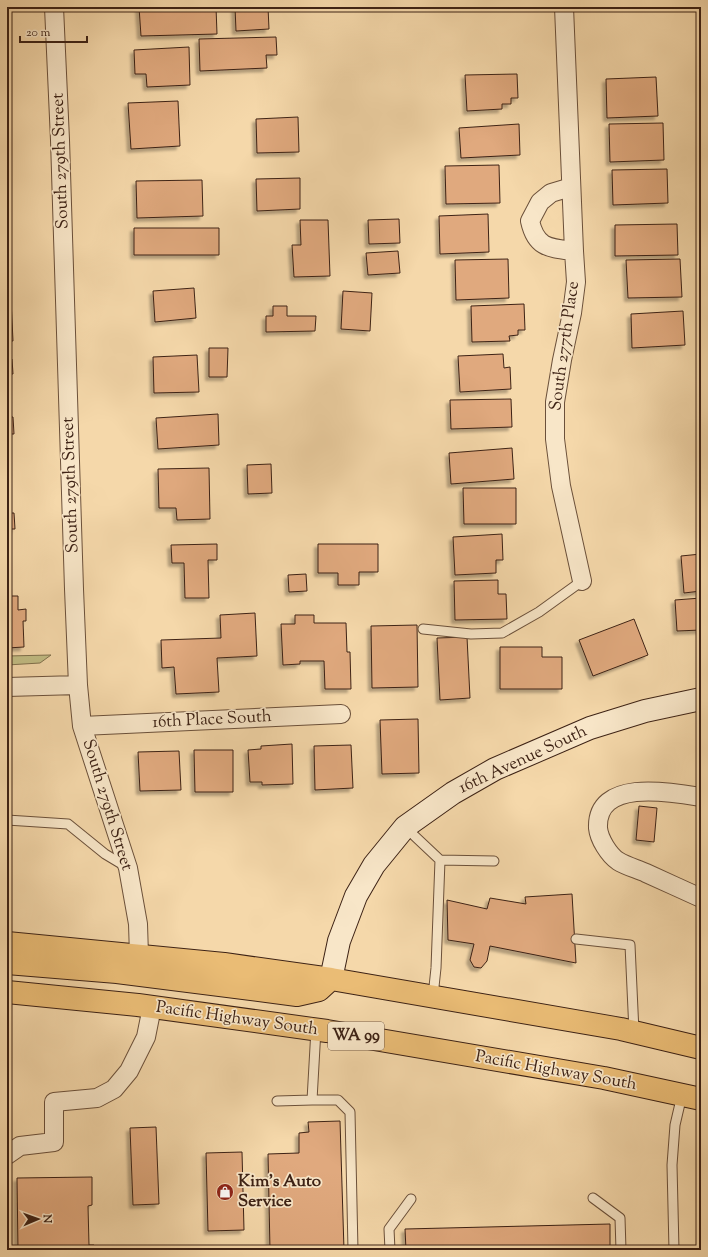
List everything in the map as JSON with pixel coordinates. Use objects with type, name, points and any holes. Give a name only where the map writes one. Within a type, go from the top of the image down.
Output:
[{"type":"main road","name":"16th Avenue South","points":[[331,979],[339,941],[356,896],[374,865],[405,827],[452,793],[502,766],[590,728],[645,710],[701,699]]},
{"type":"main road","points":[[7,943],[224,964],[331,979],[634,1032],[701,1048]]},
{"type":"main road","points":[[7,963],[117,972],[297,995],[319,990],[331,979]]},
{"type":"main road","name":"Pacific Highway South","points":[[7,992],[152,1007],[421,1046],[604,1078],[691,1097]]},
{"type":"street","name":"South 279th Street","points":[[54,7],[60,140],[78,685],[82,726],[128,868],[138,924],[139,955]]},
{"type":"street","name":"South 277th Place","points":[[564,7],[576,282],[572,312],[555,402],[555,439],[561,486],[582,581]]},
{"type":"street","points":[[571,188],[551,193],[540,202],[530,221],[532,232],[539,240],[551,248],[574,251]]},
{"type":"street","points":[[7,687],[78,685]]},
{"type":"street","name":"16th Place South","points":[[82,726],[341,714]]},
{"type":"street","points":[[701,797],[679,793],[646,791],[621,794],[611,799],[602,810],[598,821],[598,833],[606,848],[618,861],[701,898]]},
{"type":"street","points":[[7,1155],[20,1146],[54,1142],[54,1102],[97,1098],[114,1089],[129,1071],[146,1037],[152,1007]]},
{"type":"lane","points":[[423,629],[472,634],[502,632],[539,612],[582,581]]},
{"type":"lane","points":[[7,820],[68,824],[105,854],[128,868]]},
{"type":"lane","points":[[405,827],[440,860],[494,861]]},
{"type":"lane","points":[[433,996],[436,968],[440,860]]},
{"type":"lane","points":[[576,939],[630,945],[634,1032]]},
{"type":"lane","points":[[312,1100],[316,1030]]},
{"type":"lane","points":[[674,1250],[672,1165],[675,1125],[691,1097]]},
{"type":"lane","points":[[277,1102],[338,1100],[350,1112],[353,1250]]},
{"type":"lane","points":[[592,1198],[620,1218],[621,1250]]},
{"type":"lane","points":[[390,1250],[389,1229],[411,1199]]},
{"type":"shaded area","points":[[51,655],[40,663],[7,665],[7,656]]},
{"type":"building","points":[[139,7],[216,7],[217,34],[141,36]]},
{"type":"building","points":[[235,7],[268,7],[269,29],[236,31]]},
{"type":"building","points":[[276,37],[277,55],[266,55],[267,68],[200,71],[199,39]]},
{"type":"building","points":[[189,47],[190,85],[147,87],[146,74],[135,74],[134,50]]},
{"type":"building","points":[[517,74],[518,98],[511,98],[511,104],[502,104],[502,109],[467,111],[465,75]]},
{"type":"building","points":[[656,77],[658,116],[607,118],[606,79]]},
{"type":"building","points":[[178,101],[180,146],[131,149],[128,103]]},
{"type":"building","points":[[298,117],[299,152],[257,153],[256,119]]},
{"type":"building","points":[[663,123],[664,160],[610,162],[609,124]]},
{"type":"building","points":[[519,124],[520,155],[461,158],[459,128]]},
{"type":"building","points":[[499,165],[500,203],[446,204],[445,166]]},
{"type":"building","points":[[667,169],[668,203],[613,205],[612,170]]},
{"type":"building","points":[[300,178],[300,209],[257,211],[256,179]]},
{"type":"building","points":[[202,180],[203,216],[137,218],[136,181]]},
{"type":"building","points":[[488,214],[489,252],[440,254],[439,216]]},
{"type":"building","points":[[399,219],[400,243],[369,244],[368,220]]},
{"type":"building","points":[[300,220],[328,220],[330,276],[294,277],[292,245],[301,245]]},
{"type":"building","points":[[677,224],[678,255],[615,256],[615,225]]},
{"type":"building","points":[[134,228],[219,228],[219,255],[134,255]]},
{"type":"building","points":[[398,251],[400,273],[368,275],[366,253]]},
{"type":"building","points":[[508,259],[509,298],[456,300],[455,260]]},
{"type":"building","points":[[680,259],[682,297],[628,298],[626,260]]},
{"type":"building","points":[[194,288],[196,318],[155,322],[153,291]]},
{"type":"building","points":[[343,291],[372,293],[370,331],[341,329]]},
{"type":"building","points":[[11,300],[13,341],[7,341],[7,301]]},
{"type":"building","points":[[524,304],[525,330],[518,330],[518,335],[509,336],[510,341],[472,342],[471,306]]},
{"type":"building","points":[[273,306],[287,306],[287,316],[316,316],[315,331],[266,332],[266,316],[273,316]]},
{"type":"building","points":[[683,311],[685,345],[632,348],[631,314]]},
{"type":"building","points":[[209,348],[228,348],[227,377],[209,377]]},
{"type":"building","points":[[503,354],[504,368],[510,367],[511,389],[460,392],[458,356]]},
{"type":"building","points":[[197,355],[199,392],[154,393],[153,357]]},
{"type":"building","points":[[7,359],[12,359],[13,374],[7,374]]},
{"type":"building","points":[[511,399],[512,427],[451,429],[450,400]]},
{"type":"building","points":[[218,414],[219,445],[158,449],[156,418]]},
{"type":"building","points":[[7,417],[13,417],[14,434],[7,434]]},
{"type":"building","points":[[512,448],[514,479],[451,484],[449,453]]},
{"type":"building","points":[[271,464],[272,493],[248,494],[247,465]]},
{"type":"building","points":[[209,468],[210,519],[177,520],[176,508],[159,508],[158,469]]},
{"type":"building","points":[[463,488],[516,488],[516,524],[464,524]]},
{"type":"building","points":[[7,513],[14,513],[15,529],[7,529]]},
{"type":"building","points":[[502,534],[503,560],[496,560],[496,573],[455,575],[453,537]]},
{"type":"building","points":[[217,544],[217,560],[208,560],[209,598],[185,598],[184,563],[172,563],[171,545]]},
{"type":"building","points":[[318,544],[378,544],[378,572],[359,572],[359,585],[338,585],[338,573],[318,573]]},
{"type":"building","points":[[701,554],[701,591],[684,593],[681,556]]},
{"type":"building","points":[[306,574],[307,591],[289,592],[288,575]]},
{"type":"building","points":[[498,580],[498,594],[506,594],[507,619],[455,620],[454,581]]},
{"type":"building","points":[[7,596],[18,596],[18,610],[26,609],[26,621],[23,621],[24,647],[7,648]]},
{"type":"building","points":[[701,598],[701,630],[677,631],[675,600]]},
{"type":"building","points":[[255,613],[257,656],[217,658],[219,692],[176,694],[174,667],[162,668],[161,640],[221,638],[220,615]]},
{"type":"building","points":[[295,615],[314,615],[314,623],[346,623],[347,652],[350,652],[351,689],[325,689],[324,661],[300,661],[300,664],[283,665],[281,624],[295,624]]},
{"type":"building","points":[[634,619],[648,655],[593,676],[579,640]]},
{"type":"building","points":[[417,625],[418,687],[372,688],[371,626]]},
{"type":"building","points":[[467,637],[470,698],[440,700],[437,638]]},
{"type":"building","points":[[500,647],[542,647],[542,657],[562,657],[562,689],[500,689]]},
{"type":"building","points":[[418,719],[419,773],[382,774],[380,720]]},
{"type":"building","points":[[292,744],[293,784],[262,785],[262,782],[250,782],[248,750],[261,749],[261,746]]},
{"type":"building","points":[[351,745],[353,788],[315,790],[314,746]]},
{"type":"building","points":[[194,750],[233,750],[233,792],[195,792]]},
{"type":"building","points":[[179,751],[181,790],[140,791],[138,752]]},
{"type":"building","points":[[639,806],[657,808],[654,842],[636,840]]},
{"type":"building","points":[[572,894],[576,963],[490,946],[487,961],[481,968],[474,967],[470,960],[474,944],[448,940],[447,900],[487,909],[490,898],[526,904],[525,897]]},
{"type":"building","points":[[340,1121],[344,1250],[270,1250],[268,1154],[299,1153],[299,1133],[309,1132],[308,1122]]},
{"type":"building","points":[[156,1127],[159,1204],[133,1205],[130,1128]]},
{"type":"building","name":"Kim's Auto Service","points":[[242,1152],[244,1230],[208,1231],[206,1153]]},
{"type":"building","points":[[92,1177],[92,1205],[88,1206],[89,1245],[94,1245],[94,1250],[18,1250],[17,1178]]},
{"type":"building","points":[[610,1224],[610,1250],[406,1250],[405,1229]]},
{"type":"place","name":"Kim's Auto Service","points":[[225,1192]]}]
